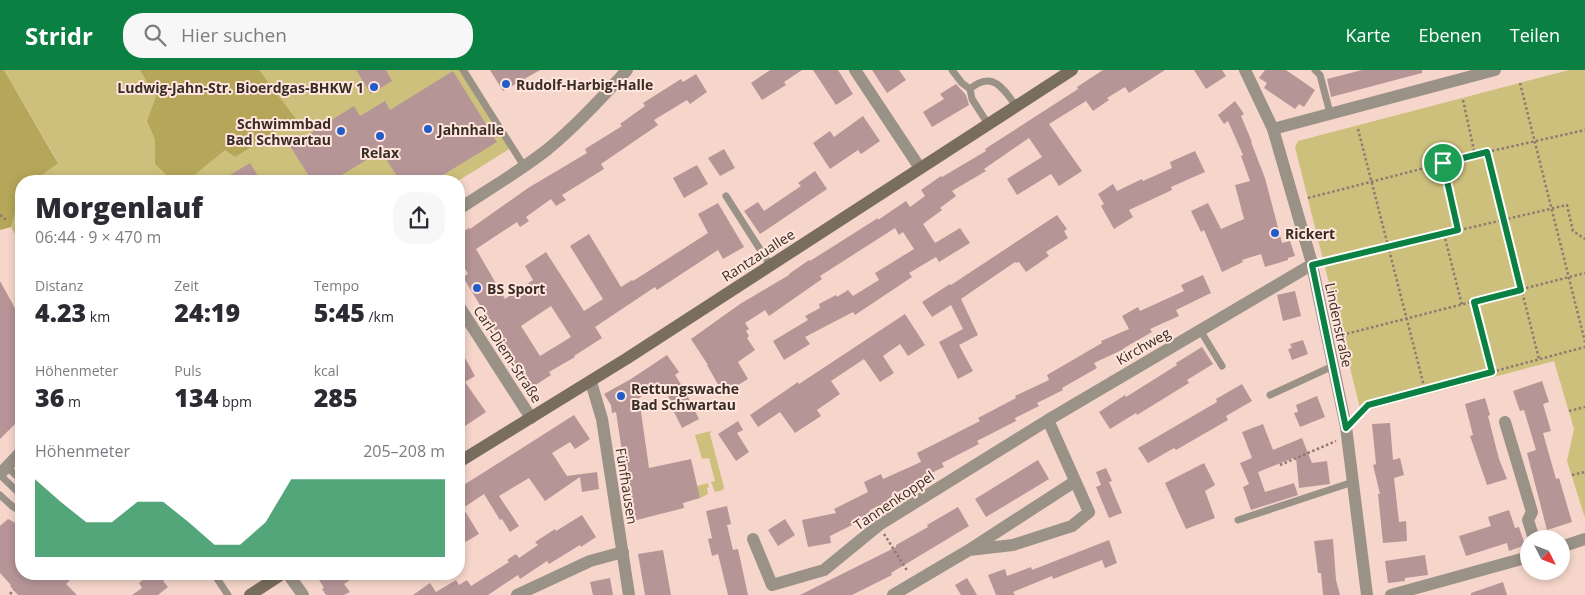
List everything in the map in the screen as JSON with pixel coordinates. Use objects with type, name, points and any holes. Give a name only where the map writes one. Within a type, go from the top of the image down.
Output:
[{"type":"main road","name":"Rantzauallee","points":[[465,458],[590,382],[1072,70]]},
{"type":"main road","points":[[250,595],[273,580]]},
{"type":"street","points":[[465,205],[524,166],[572,128],[627,70]]},
{"type":"street","points":[[855,70],[920,168]]},
{"type":"street","name":"Lindenstraße","points":[[1245,70],[1273,129],[1312,265],[1346,432],[1367,595]]},
{"type":"street","points":[[1273,129],[1495,70]]},
{"type":"street","name":"Kirchweg","points":[[1048,420],[1312,265]]},
{"type":"street","name":"Carl-Diem-Straße","points":[[465,315],[531,418]]},
{"type":"street","name":"Fünfhausen","points":[[590,382],[602,419],[630,595]]},
{"type":"street","points":[[969,550],[1013,545],[1072,526],[1089,512],[1048,420]]},
{"type":"street","name":"Tannenkoppel","points":[[753,539],[772,586],[824,570],[879,525],[1048,420]]},
{"type":"street","points":[[1505,422],[1532,512],[1528,520],[1531,530]]},
{"type":"street","points":[[2,472],[15,458]]},
{"type":"street","points":[[893,595],[969,550],[1074,482]]},
{"type":"street","points":[[1570,544],[1585,539]]},
{"type":"street","points":[[516,595],[590,561],[623,552]]},
{"type":"street","points":[[1391,595],[1520,559]]},
{"type":"street","points":[[292,580],[303,595]]},
{"type":"lane","points":[[463,70],[524,166]]},
{"type":"lane","points":[[952,70],[962,83],[970,89],[972,100],[988,124]]},
{"type":"lane","points":[[1315,70],[1320,75],[1330,113]]},
{"type":"lane","points":[[970,89],[978,82],[986,79],[994,82],[1006,91],[1016,106]]},
{"type":"lane","points":[[726,196],[770,266]]},
{"type":"lane","points":[[1200,330],[1222,366]]},
{"type":"lane","points":[[1270,395],[1333,366]]},
{"type":"lane","points":[[2,472],[15,477]]},
{"type":"lane","points":[[2,472],[15,488]]},
{"type":"lane","points":[[1238,520],[1353,482]]},
{"type":"lane","points":[[0,495],[15,508]]},
{"type":"lane","points":[[218,580],[228,595]]},
{"type":"path","points":[[1520,83],[1585,342]]},
{"type":"path","points":[[1463,100],[1476,155]]},
{"type":"path","points":[[1358,129],[1425,390]]},
{"type":"path","points":[[1308,198],[1487,152],[1535,143],[1585,130]]},
{"type":"path","points":[[1487,152],[1539,359]]},
{"type":"path","points":[[1443,163],[1458,230]]},
{"type":"path","points":[[1312,265],[1567,205],[1573,231],[1585,239]]},
{"type":"path","points":[[0,215],[8,221]]},
{"type":"path","points":[[1444,234],[1462,305]]},
{"type":"path","points":[[1342,335],[1585,274]]},
{"type":"path","points":[[1474,302],[1492,372]]},
{"type":"path","points":[[1280,465],[1346,432],[1368,405],[1585,347]]},
{"type":"path","points":[[1569,411],[1585,407]]},
{"type":"path","points":[[1572,475],[1585,472]]},
{"type":"path","points":[[879,525],[914,582]]},
{"type":"path","points":[[10,594],[14,590]]},
{"type":"shaded area","points":[[0,70],[4,70],[58,163],[42,175],[15,175],[15,213],[11,227],[0,230]]},
{"type":"shaded area","points":[[4,70],[468,70],[514,146],[465,177],[465,175],[42,175],[58,162]]},
{"type":"shaded area","points":[[140,70],[259,70],[296,119],[235,157],[225,150],[194,175],[167,175],[155,164],[155,139],[147,121],[156,97]]},
{"type":"shaded area","points":[[1569,70],[1585,70],[1585,518],[1567,461],[1574,429],[1554,361],[1361,412],[1295,147],[1298,141]]},
{"type":"shaded area","points":[[15,211],[15,235],[11,227]]},
{"type":"shaded area","points":[[711,431],[710,434],[724,487],[723,490],[715,492],[711,482],[715,481],[709,458],[702,459],[695,435]]},
{"type":"shaded area","points":[[708,483],[708,494],[700,498],[697,486]]},
{"type":"building","name":"Ludwig-Jahn-Str. Bioerdgas-BHKW 1","points":[[356,70],[386,70],[392,81],[371,94]]},
{"type":"building","name":"Rudolf-Harbig-Halle","points":[[490,70],[540,70],[503,91]]},
{"type":"building","points":[[770,70],[802,70],[784,82],[786,85],[762,100],[751,83]]},
{"type":"building","points":[[813,70],[838,70],[853,94],[836,105]]},
{"type":"building","points":[[872,70],[899,70],[906,80],[887,93]]},
{"type":"building","points":[[1103,70],[1165,70],[1129,93],[1125,87],[1107,98],[1109,100],[1093,111],[1086,101],[1049,124],[1082,171],[1059,186],[1051,174],[1017,195],[1007,179],[1042,157],[1029,138],[984,169],[986,171],[952,191],[956,196],[940,208],[942,210],[923,224],[935,243],[960,228],[970,243],[939,262],[936,257],[909,273],[912,277],[855,315],[853,312],[805,337],[810,344],[784,360],[773,341],[808,320],[805,316],[820,308],[819,304],[836,295],[837,297],[848,290],[853,296],[879,280],[875,273],[914,249],[903,232],[899,235],[895,228],[820,276],[822,279],[769,316],[765,310],[745,323],[749,329],[746,331],[749,336],[747,338],[755,350],[738,362],[748,379],[733,388],[730,384],[721,390],[691,339],[740,304],[906,201],[910,207],[925,196],[921,190],[941,176],[986,151],[985,149],[1078,89],[1077,87]]},
{"type":"building","points":[[1194,70],[1222,70],[1226,76],[1206,89]]},
{"type":"building","points":[[1265,70],[1286,70],[1315,90],[1304,107],[1299,104],[1295,109],[1264,88],[1267,83],[1259,78]]},
{"type":"building","points":[[1362,70],[1422,70],[1422,73],[1331,97],[1327,79]]},
{"type":"building","name":"Jahnhalle","points":[[453,71],[497,142],[443,175],[396,175],[381,151],[342,175],[308,175],[290,146],[354,106],[360,116],[385,101],[390,110]]},
{"type":"building","points":[[696,74],[707,92],[690,104],[687,100],[654,120],[658,125],[601,164],[604,169],[562,195],[566,200],[556,206],[551,199],[526,217],[529,221],[520,227],[517,222],[476,249],[505,299],[533,280],[525,266],[546,252],[584,311],[603,299],[570,246],[589,234],[621,287],[708,233],[698,214],[718,203],[744,247],[723,259],[718,250],[657,290],[655,287],[595,327],[602,338],[549,372],[551,375],[528,390],[516,372],[519,370],[465,280],[465,276],[468,274],[465,269],[465,230],[470,229],[528,188],[587,153],[585,149],[622,126],[620,124],[645,106],[643,103],[681,79],[683,82]],"holes":[[[551,306],[571,337],[540,356],[521,326]]]},
{"type":"building","points":[[956,84],[966,95],[969,105],[932,127],[923,112],[944,99],[940,94]]},
{"type":"building","points":[[1235,101],[1244,114],[1241,116],[1265,178],[1282,243],[1290,241],[1295,256],[1265,267],[1261,254],[1242,260],[1243,262],[1222,272],[1204,230],[1201,232],[1191,211],[1208,203],[1221,229],[1244,219],[1235,185],[1250,181],[1241,156],[1243,155],[1228,121],[1224,124],[1218,115]]},
{"type":"building","points":[[863,116],[880,141],[861,154],[858,150],[830,169],[813,143],[830,131],[834,137]]},
{"type":"building","points":[[724,149],[735,168],[720,176],[708,158]]},
{"type":"building","points":[[1195,151],[1205,172],[1171,187],[1172,190],[1129,210],[1133,217],[1114,229],[1101,206],[1104,204],[1098,194],[1113,184],[1117,191],[1142,179],[1143,181],[1172,168],[1170,162]]},
{"type":"building","points":[[250,163],[257,175],[230,175]]},
{"type":"building","points":[[697,165],[708,184],[684,198],[673,178]]},
{"type":"building","points":[[815,171],[827,189],[760,234],[744,211],[758,202],[764,211],[801,186],[798,183]]},
{"type":"building","points":[[1057,215],[1067,229],[1064,231],[1068,238],[1046,252],[1049,256],[1026,272],[1019,262],[1015,262],[961,299],[978,335],[959,345],[973,371],[958,379],[939,342],[963,329],[951,305],[932,317],[922,302]]},
{"type":"building","points":[[1203,275],[1211,293],[1176,310],[1179,316],[1150,329],[1152,332],[1124,349],[1094,363],[1097,368],[1062,388],[1063,390],[1037,403],[1039,406],[1015,418],[1016,421],[977,441],[979,444],[942,463],[944,467],[914,481],[915,484],[891,495],[893,499],[870,510],[872,515],[830,536],[831,543],[808,547],[802,520],[836,513],[834,509],[868,492],[864,482],[881,474],[883,479],[921,462],[917,453],[980,421],[978,418],[1016,398],[1015,396],[1049,380],[1047,375],[1102,343],[1101,341],[1129,329],[1122,316],[1138,307],[1140,311],[1184,291],[1181,285]]},
{"type":"building","points":[[0,281],[15,308],[15,424],[0,439]]},
{"type":"building","points":[[1295,291],[1301,316],[1283,321],[1277,295]]},
{"type":"building","points":[[905,314],[925,345],[908,356],[900,344],[883,356],[894,373],[880,382],[864,359],[831,381],[840,394],[817,410],[821,416],[795,433],[780,412],[758,427],[750,415]]},
{"type":"building","points":[[1303,340],[1308,354],[1292,360],[1288,349],[1292,348],[1290,344]]},
{"type":"building","points":[[1202,347],[1213,364],[1187,380],[1189,383],[1110,429],[1099,412],[1177,365],[1176,363]]},
{"type":"building","points":[[667,355],[679,372],[675,375],[699,419],[682,428],[669,402],[671,401],[660,384],[639,398],[649,468],[691,459],[700,498],[683,503],[684,508],[629,522],[618,467],[624,465],[616,412],[612,413],[611,405],[604,394]]},
{"type":"building","points":[[465,358],[475,376],[465,382]]},
{"type":"building","points":[[1542,381],[1549,402],[1543,404],[1551,431],[1543,433],[1556,479],[1559,478],[1572,522],[1547,530],[1527,453],[1536,450],[1524,410],[1520,411],[1513,391]]},
{"type":"building","points":[[465,382],[486,412],[465,426]]},
{"type":"building","points":[[1242,384],[1252,401],[1226,416],[1228,420],[1176,450],[1174,448],[1148,463],[1138,448],[1217,402],[1216,399]]},
{"type":"building","points":[[1317,396],[1325,417],[1300,427],[1294,413],[1298,412],[1296,405]]},
{"type":"building","points":[[1485,398],[1499,459],[1507,479],[1487,485],[1470,436],[1473,435],[1465,404]]},
{"type":"building","points":[[574,415],[590,439],[575,449],[570,442],[552,453],[567,476],[597,472],[599,489],[582,492],[580,477],[545,501],[529,478],[499,496],[519,526],[510,532],[484,494],[465,507],[465,484]]},
{"type":"building","points":[[738,421],[743,430],[737,433],[749,452],[736,461],[718,434]]},
{"type":"building","points":[[1390,423],[1393,460],[1400,458],[1404,475],[1394,478],[1399,522],[1406,521],[1407,541],[1383,543],[1378,494],[1380,494],[1373,465],[1376,464],[1372,424]]},
{"type":"building","points":[[1263,424],[1273,450],[1302,438],[1312,463],[1327,461],[1330,484],[1299,488],[1296,457],[1258,472],[1265,492],[1294,483],[1298,495],[1251,510],[1243,487],[1249,484],[1240,463],[1252,458],[1242,432]]},
{"type":"building","points":[[1038,460],[1049,479],[986,517],[975,499]]},
{"type":"building","points":[[1204,463],[1215,485],[1205,491],[1215,518],[1186,529],[1165,483]]},
{"type":"building","points":[[1106,468],[1112,481],[1109,482],[1122,513],[1109,518],[1096,487],[1101,485],[1096,472]]},
{"type":"building","points":[[727,506],[731,524],[727,525],[733,550],[738,549],[748,595],[728,595],[718,554],[712,556],[708,539],[712,538],[706,511]]},
{"type":"building","points":[[958,507],[969,526],[891,573],[892,575],[852,595],[800,595],[896,547],[896,545],[928,527],[927,525]]},
{"type":"building","points":[[1509,510],[1515,528],[1519,527],[1520,530],[1520,547],[1509,551],[1507,543],[1466,556],[1459,536],[1491,526],[1488,517]]},
{"type":"building","points":[[465,511],[479,534],[465,542]]},
{"type":"building","points":[[582,515],[596,537],[549,564],[547,561],[520,579],[518,575],[488,595],[413,595],[430,583],[436,592],[456,580],[459,585],[467,580],[471,586],[509,562],[507,560],[516,554],[519,558],[538,545],[535,542],[555,529],[556,531]]},
{"type":"building","points":[[8,519],[15,523],[15,580],[70,580],[66,584],[77,595],[18,595],[0,573],[0,526]]},
{"type":"building","points":[[785,519],[795,535],[778,546],[768,530]]},
{"type":"building","points":[[1333,539],[1336,580],[1340,595],[1323,595],[1321,573],[1318,573],[1314,541]]},
{"type":"building","points":[[1109,540],[1117,563],[1105,568],[1102,560],[1053,579],[1052,576],[1013,592],[1015,595],[996,595],[988,575],[1005,569],[1007,576],[1031,567],[1032,570]]},
{"type":"building","points":[[663,550],[671,595],[645,595],[638,554]]},
{"type":"building","points":[[1425,555],[1428,575],[1405,578],[1405,581],[1388,583],[1385,561]]},
{"type":"building","points":[[610,578],[613,595],[593,595],[590,582]]},
{"type":"building","points":[[967,578],[977,595],[961,595],[955,585]]},
{"type":"building","points":[[143,580],[165,580],[163,581],[168,587],[158,595],[132,595],[142,588],[139,583]]},
{"type":"building","points":[[319,580],[350,580],[344,584],[350,592],[344,595],[326,595],[322,589],[324,588]]},
{"type":"building","points":[[1503,582],[1507,595],[1471,595],[1471,593]]},
{"type":"place","name":"Rudolf-Harbig-Halle","points":[[506,84]]},
{"type":"place","name":"Ludwig-Jahn-Str. Bioerdgas-BHKW 1","points":[[374,87]]},
{"type":"place","name":"Jahnhalle","points":[[428,129]]},
{"type":"place","name":"Schwimmbad Bad Schwartau","points":[[341,131]]},
{"type":"place","name":"Relax","points":[[380,136]]},
{"type":"place","name":"Rickert","points":[[1275,233]]},
{"type":"place","name":"BS Sport","points":[[477,288]]},
{"type":"place","name":"Rettungswache Bad Schwartau","points":[[621,396]]},
{"type":"route","points":[[1487,152],[1521,290],[1474,302],[1492,372],[1368,405],[1346,428],[1312,265],[1458,230],[1443,163],[1487,152]]}]
